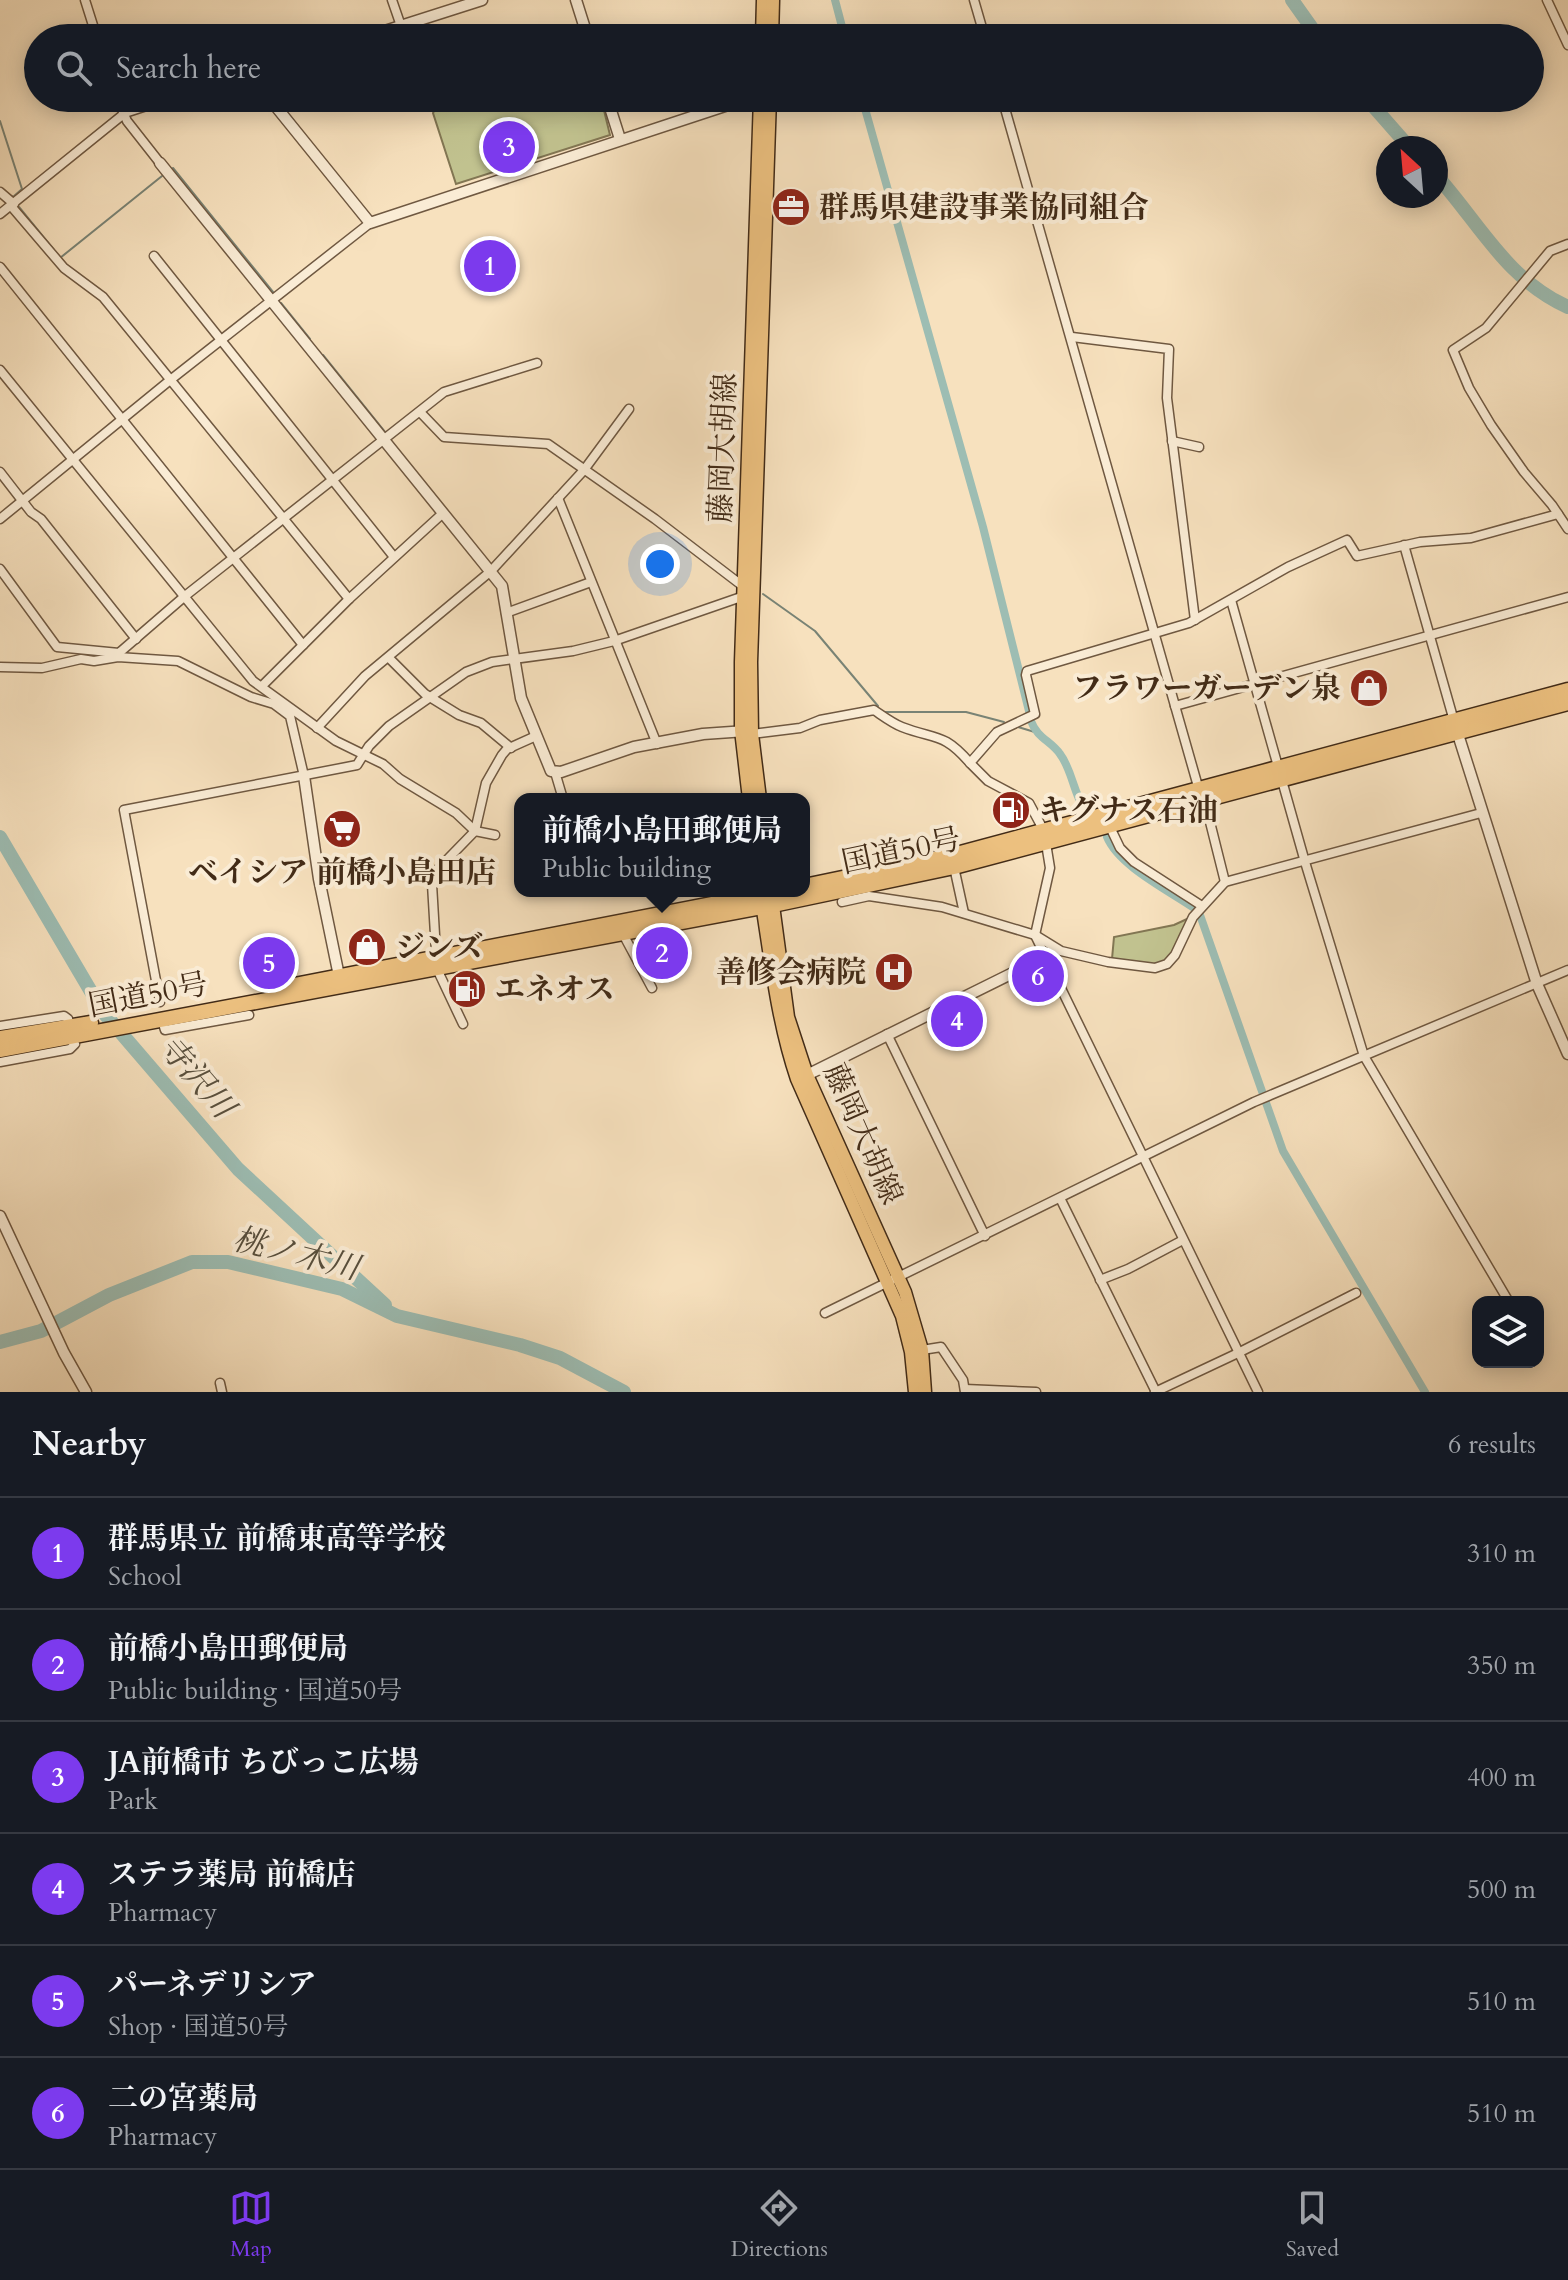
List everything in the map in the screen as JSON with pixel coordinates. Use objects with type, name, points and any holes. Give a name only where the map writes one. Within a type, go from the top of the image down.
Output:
[{"type":"highway","name":"国道50号","points":[[1456,728],[1568,690]]},
{"type":"highway","name":"国道50号","points":[[810,889],[954,867],[1046,837],[1456,728],[1568,703]]},
{"type":"highway","name":"国道50号","points":[[810,885],[1110,827],[1202,796]]},
{"type":"highway","name":"国道50号","points":[[0,1038],[136,1020],[763,897]]},
{"type":"highway","name":"国道50号","points":[[136,1020],[339,976],[623,934],[764,897]]},
{"type":"highway","name":"国道50号","points":[[0,1050],[101,1026]]},
{"type":"main road","points":[[762,24],[763,0]]},
{"type":"main road","points":[[772,24],[773,0]]},
{"type":"main road","name":"藤岡大胡線","points":[[749,793],[744,592],[764,112]]},
{"type":"main road","name":"藤岡大胡線","points":[[759,793],[747,732],[765,112]]},
{"type":"main road","name":"藤岡大胡線","points":[[768,897],[788,1017],[807,1075],[893,1280],[907,1332],[915,1392]]},
{"type":"main road","name":"藤岡大胡線","points":[[768,897],[776,1000],[792,1065],[893,1280],[912,1313],[922,1350],[925,1392]]},
{"type":"street","points":[[85,0],[93,24]]},
{"type":"street","points":[[392,0],[400,24]]},
{"type":"street","points":[[407,24],[482,0]]},
{"type":"street","points":[[576,0],[584,24]]},
{"type":"street","points":[[974,0],[981,24]]},
{"type":"street","points":[[1547,0],[1568,45]]},
{"type":"street","points":[[122,112],[502,586],[521,698],[551,771],[561,772],[634,747],[800,728],[820,720],[874,710],[900,726],[943,738],[954,745],[988,781],[1029,803],[1046,837],[1050,868],[1035,935],[1258,1392]]},
{"type":"street","points":[[0,214],[123,115],[131,112]]},
{"type":"street","points":[[280,112],[370,223]]},
{"type":"street","points":[[611,112],[620,139]]},
{"type":"street","points":[[0,519],[271,299],[370,223],[705,112]]},
{"type":"street","points":[[1006,112],[1225,882]]},
{"type":"street","points":[[0,192],[64,268],[103,297],[349,599]]},
{"type":"street","points":[[1568,244],[1550,251],[1478,335],[1453,350],[1491,425],[1568,529]]},
{"type":"street","points":[[154,256],[394,557]]},
{"type":"street","points":[[0,267],[303,645]]},
{"type":"street","points":[[1072,337],[1169,349],[1167,398],[1195,620]]},
{"type":"street","points":[[0,667],[42,668],[118,655],[185,596],[444,392],[537,363]]},
{"type":"street","points":[[0,370],[253,681],[336,741],[383,764],[400,779],[456,813],[475,831],[495,835]]},
{"type":"street","points":[[317,728],[365,676],[491,571],[584,470],[629,409]]},
{"type":"street","points":[[160,1002],[124,810],[357,765],[389,726],[466,672],[492,662],[573,651],[614,641],[744,592],[655,519],[548,444],[444,437],[420,412]]},
{"type":"street","points":[[1172,441],[1199,447]]},
{"type":"street","points":[[0,472],[136,639]]},
{"type":"street","points":[[558,498],[657,744]]},
{"type":"street","points":[[226,685],[262,686],[349,599],[442,514]]},
{"type":"street","points":[[970,763],[997,732],[1035,714],[1027,671],[1195,620],[1288,567],[1347,540],[1357,556],[1404,545],[1471,538],[1558,514]]},
{"type":"street","points":[[1404,545],[1481,813],[1537,984],[1568,1054]]},
{"type":"street","points":[[0,569],[57,647],[178,661],[251,697],[274,704],[290,716],[304,776],[319,879],[339,976]]},
{"type":"street","points":[[506,613],[591,582]]},
{"type":"street","points":[[1175,706],[1568,597]]},
{"type":"street","points":[[1231,600],[1364,1056],[1505,1296]]},
{"type":"street","points":[[389,658],[412,683],[459,715],[481,723],[511,748]]},
{"type":"street","points":[[463,1024],[436,963],[432,884],[438,869],[475,831],[486,783],[502,755],[536,736]]},
{"type":"street","points":[[555,772],[561,793]]},
{"type":"street","points":[[842,902],[869,896],[942,907],[1035,935],[1061,951],[1108,962],[1155,968],[1167,964],[1175,955],[1193,917],[1225,882],[1481,813]]},
{"type":"street","points":[[1110,827],[1120,848],[1134,862],[1202,906]]},
{"type":"street","points":[[954,867],[964,913]]},
{"type":"street","points":[[623,934],[652,988]]},
{"type":"street","points":[[807,1075],[1045,957]]},
{"type":"street","points":[[825,1313],[1144,1159],[1254,1102],[1568,970]]},
{"type":"street","points":[[164,1027],[165,1030],[249,1015]]},
{"type":"street","points":[[0,1026],[64,1016],[68,1019]]},
{"type":"street","points":[[887,1034],[985,1236]]},
{"type":"street","points":[[0,1062],[70,1049],[75,1044]]},
{"type":"street","points":[[1060,1198],[1155,1392],[1356,1293]]},
{"type":"street","points":[[0,1216],[64,1353],[86,1392]]},
{"type":"street","points":[[1100,1280],[1183,1240]]},
{"type":"street","points":[[922,1350],[941,1347],[963,1380],[965,1391],[1036,1392]]},
{"type":"green space","points":[[604,112],[610,135],[456,184],[433,113]]},
{"type":"green space","points":[[1187,919],[1188,923],[1167,961],[1154,965],[1112,959],[1114,937],[1174,925]]},
{"type":"waterway","points":[[835,0],[841,24]]},
{"type":"waterway","points":[[1292,0],[1309,24]]},
{"type":"waterway","points":[[866,112],[983,527],[1029,711]]},
{"type":"waterway","points":[[1378,112],[1399,136]]},
{"type":"waterway","points":[[0,121],[22,189],[11,196]]},
{"type":"waterway","points":[[173,168],[273,292]]},
{"type":"waterway","points":[[60,258],[162,176]]},
{"type":"waterway","points":[[1448,189],[1511,266],[1546,295],[1568,307]]},
{"type":"waterway","points":[[19,207],[54,250]]},
{"type":"waterway","points":[[281,303],[310,339]]},
{"type":"waterway","points":[[323,355],[385,432]]},
{"type":"waterway","points":[[427,414],[446,433]]},
{"type":"waterway","points":[[508,437],[549,441]]},
{"type":"waterway","points":[[763,594],[815,631],[878,706]]},
{"type":"waterway","points":[[884,712],[966,712],[1004,722]]},
{"type":"waterway","points":[[1031,721],[1064,761],[1087,812]]},
{"type":"waterway","points":[[1018,727],[1038,733]]},
{"type":"waterway","name":"寺沢川","points":[[0,837],[103,1012],[238,1169],[385,1305]]},
{"type":"waterway","points":[[1107,837],[1122,858],[1200,915],[1283,1151],[1425,1392]]},
{"type":"waterway","name":"桃ノ木川","points":[[0,1342],[41,1331],[109,1295],[192,1262],[228,1262],[342,1289],[397,1316],[520,1345],[560,1358],[624,1392]]},
{"type":"place","name":"JA前橋市 ちびっこ広場","points":[[509,147]]},
{"type":"place","name":"群馬県建設事業協同組合","points":[[791,207]]},
{"type":"place","name":"群馬県立 前橋東高等学校","points":[[490,266]]},
{"type":"place","name":"フラワーガーデン泉","points":[[1369,688]]},
{"type":"place","name":"キグナス石油","points":[[1011,810]]},
{"type":"place","name":"ベイシア 前橋小島田店","points":[[342,829]]},
{"type":"place","name":"ジンズ","points":[[367,947]]},
{"type":"place","name":"前橋小島田郵便局","points":[[662,953]]},
{"type":"place","name":"パーネデリシア","points":[[269,963]]},
{"type":"place","name":"善修会病院","points":[[894,972]]},
{"type":"place","name":"二の宮薬局","points":[[1038,976]]},
{"type":"place","name":"エネオス","points":[[467,989]]},
{"type":"place","name":"ステラ薬局 前橋店","points":[[957,1021]]}]
